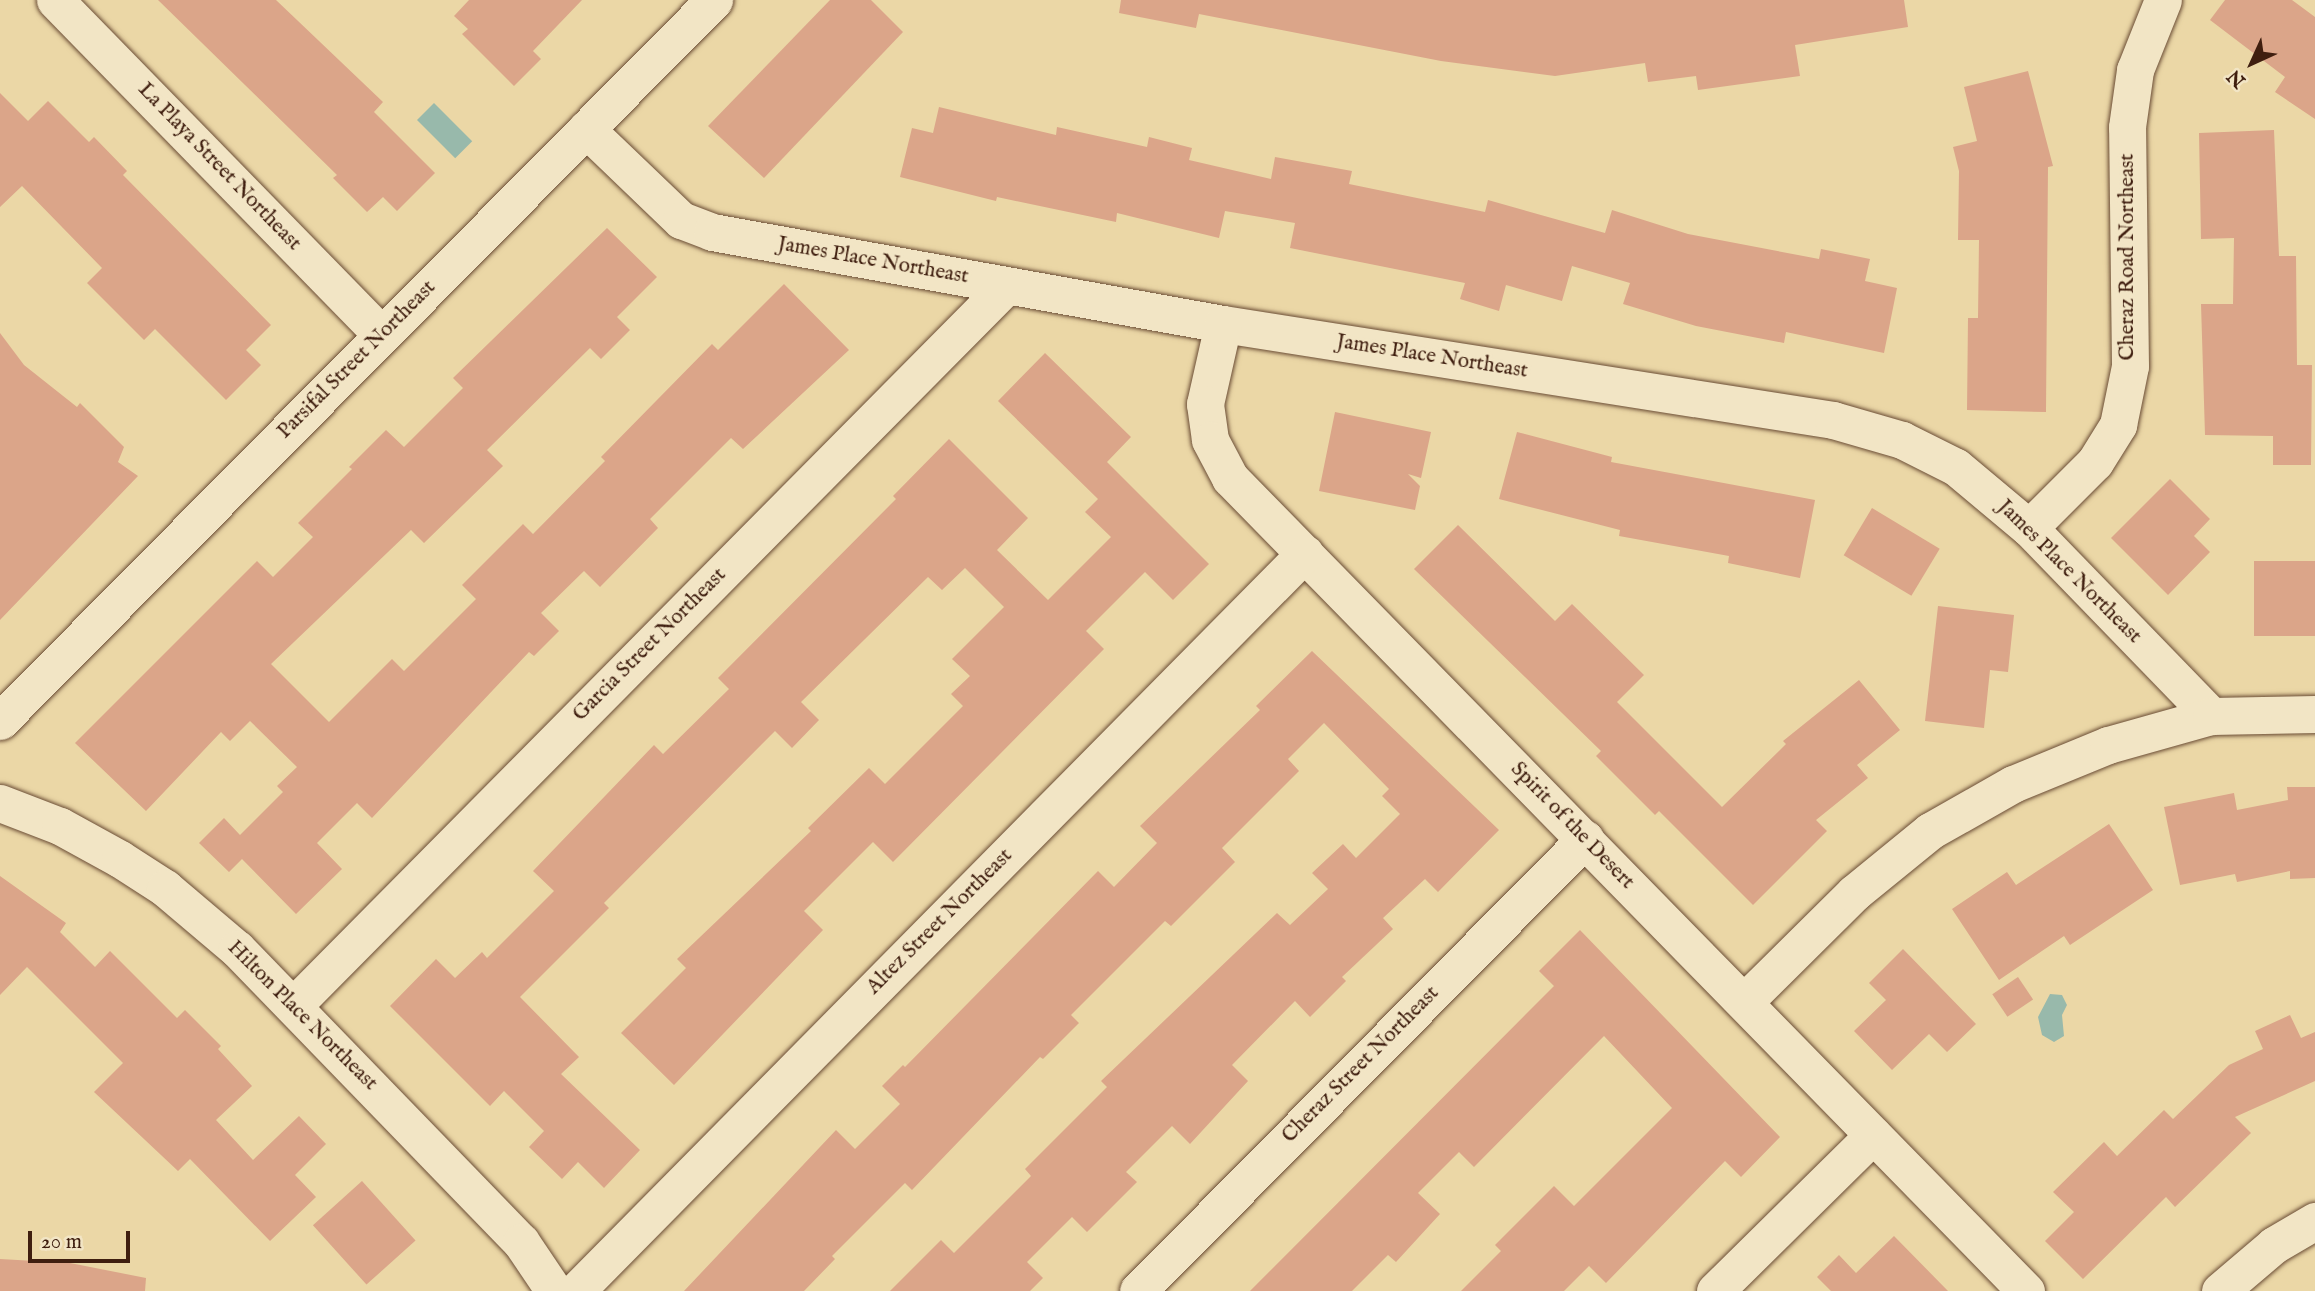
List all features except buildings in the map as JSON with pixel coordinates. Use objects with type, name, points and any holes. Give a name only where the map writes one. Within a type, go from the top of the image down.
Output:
[{"type":"street","name":"La Playa Street Northeast","points":[[55,0],[382,335]]},
{"type":"street","name":"Parsifal Street Northeast","points":[[0,721],[714,0]]},
{"type":"street","name":"Cheraz Road Northeast","points":[[2029,528],[2095,461],[2118,425],[2130,366],[2127,127],[2135,70],[2164,0]]},
{"type":"street","name":"James Place Northeast","points":[[586,129],[681,220],[712,232],[1223,324],[1833,420],[1902,440],[1956,467],[2029,528],[2211,716]]},
{"type":"street","name":"Garcia Street Northeast","points":[[294,1005],[1006,286]]},
{"type":"street","name":"Spirit of the Desert","points":[[1223,324],[1205,404],[1210,440],[1230,478],[2026,1291]]},
{"type":"street","name":"Altez Street Northeast","points":[[576,1291],[1305,553]]},
{"type":"street","points":[[1744,1002],[1854,892],[1930,831],[2013,784],[2108,745],[2211,716],[2315,714]]},
{"type":"street","name":"Hilton Place Northeast","points":[[0,803],[60,826],[165,888],[294,1005],[521,1242],[554,1291]]},
{"type":"street","name":"Cheraz Street Northeast","points":[[1138,1291],[1585,839]]},
{"type":"street","points":[[1716,1291],[1872,1135]]},
{"type":"street","points":[[2220,1291],[2274,1245],[2315,1222]]},
{"type":"shaded area","points":[[434,103],[472,141],[455,158],[417,120]]},
{"type":"shaded area","points":[[2050,994],[2062,995],[2067,1005],[2062,1015],[2064,1036],[2054,1042],[2042,1035],[2038,1017]]}]
